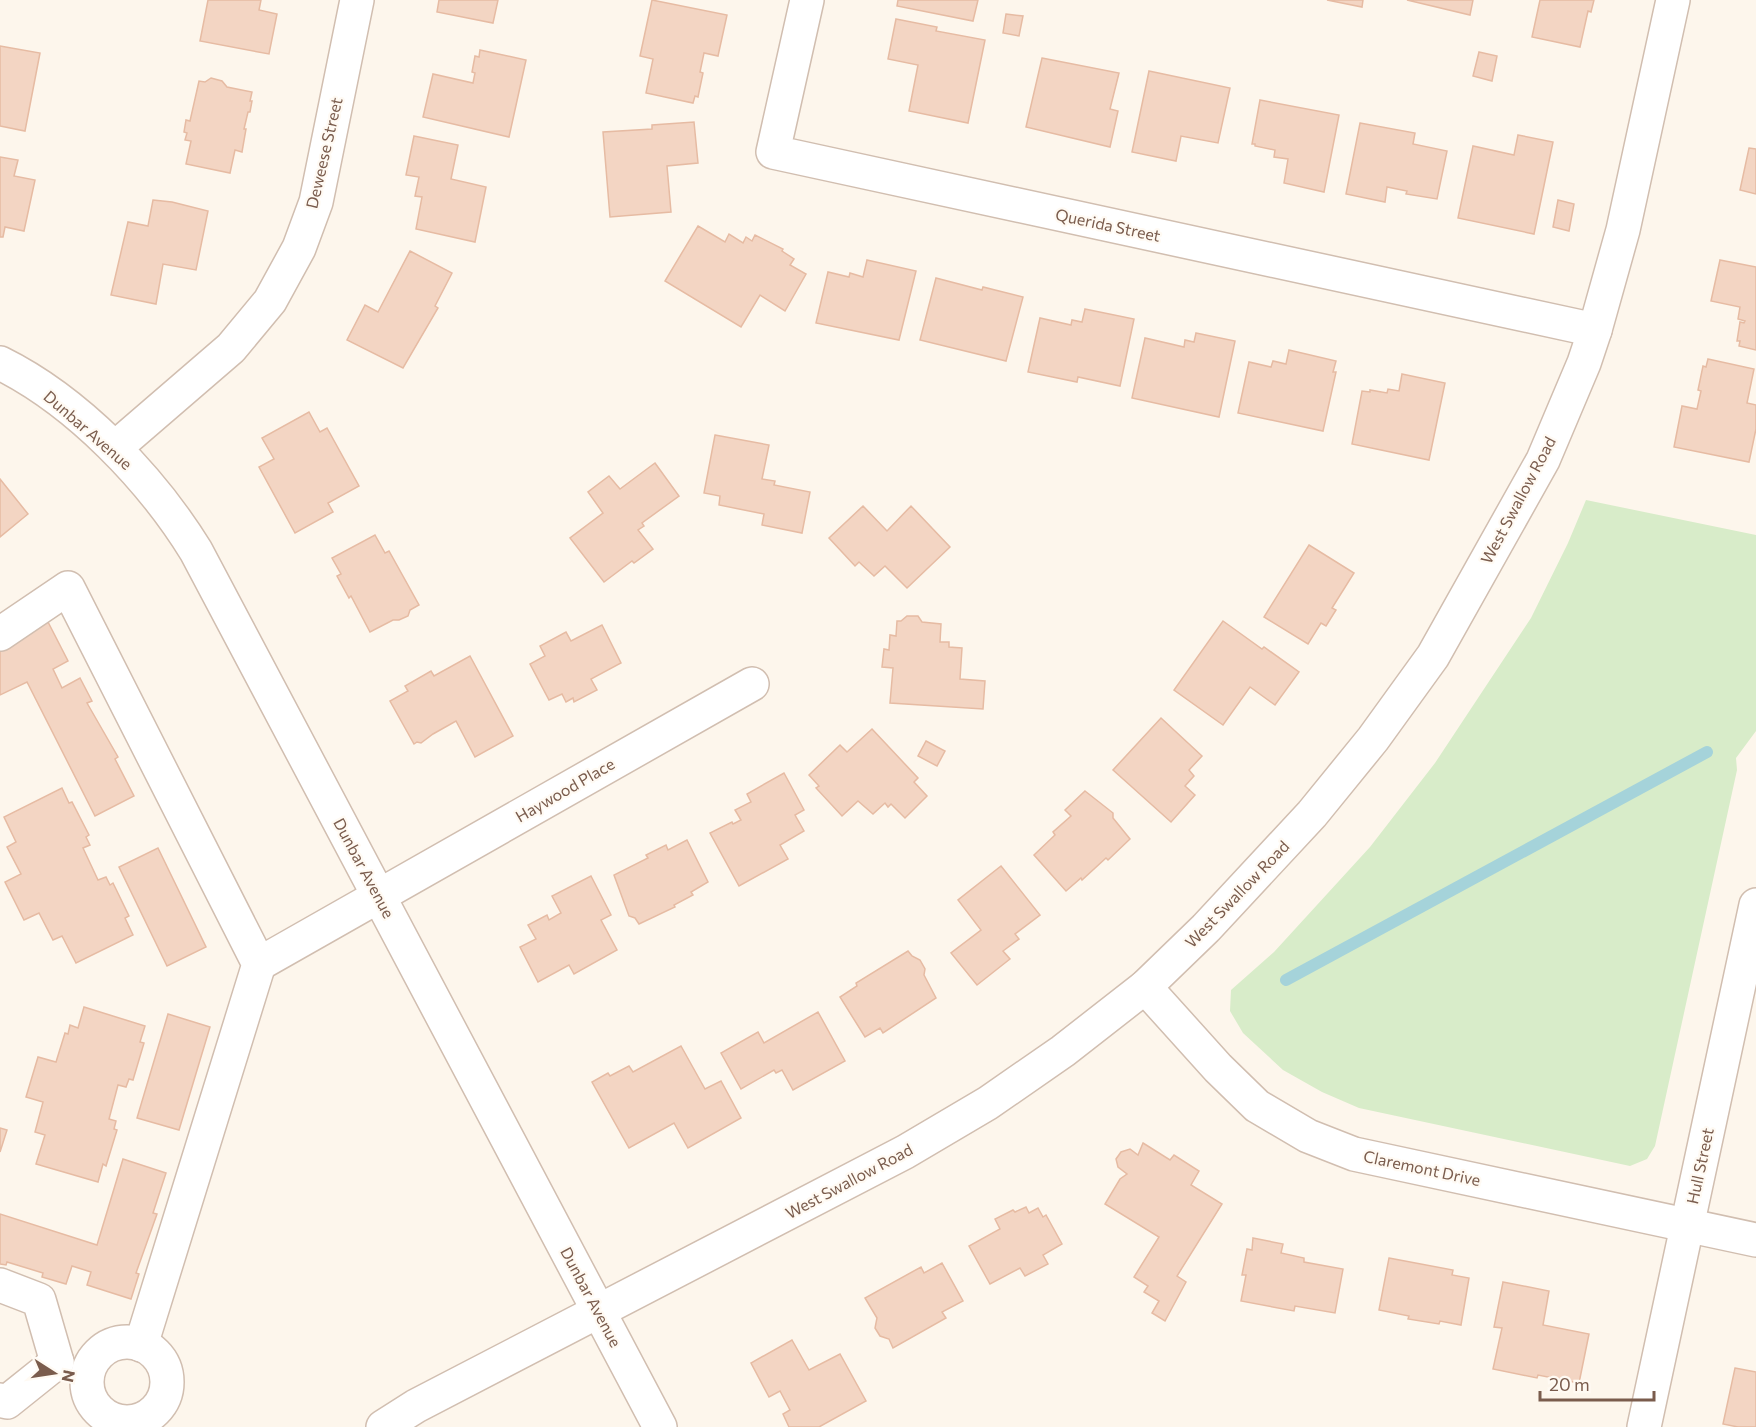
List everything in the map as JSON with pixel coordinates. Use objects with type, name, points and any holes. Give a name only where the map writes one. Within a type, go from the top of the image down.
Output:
[{"type":"street","name":"Deweese Street","points":[[115,448],[231,348],[270,301],[299,248],[316,202],[357,0]]},
{"type":"street","name":"Querida Street","points":[[807,0],[773,152],[1595,330]]},
{"type":"street","name":"West Swallow Road","points":[[383,1427],[416,1407],[905,1152],[988,1103],[1063,1051],[1145,987],[1206,928],[1312,814],[1372,739],[1433,656],[1543,460],[1584,363],[1595,330],[1623,230],[1673,0]]},
{"type":"street","name":"Dunbar Avenue","points":[[0,363],[61,402],[115,448],[182,528],[660,1427]]},
{"type":"street","points":[[0,633],[68,588],[260,964],[141,1345]]},
{"type":"street","name":"Haywood Place","points":[[260,964],[752,684]]},
{"type":"street","name":"Hull Street","points":[[1644,1427],[1756,905]]},
{"type":"street","name":"Claremont Drive","points":[[1145,987],[1218,1068],[1257,1106],[1308,1136],[1354,1154],[1756,1240]]},
{"type":"street","points":[[0,1285],[39,1300],[57,1362]]},
{"type":"street","points":[[118,1342],[132,1342],[141,1345],[156,1354],[165,1368],[167,1381],[165,1395],[151,1414],[138,1420],[112,1424],[91,1400],[87,1387],[88,1373],[95,1357],[105,1348],[118,1342]]},
{"type":"street","points":[[57,1362],[88,1373]]},
{"type":"street","points":[[0,1400],[7,1402],[57,1362]]},
{"type":"green space","points":[[1586,500],[1756,535],[1756,731],[1736,758],[1737,770],[1655,1146],[1647,1159],[1630,1166],[1359,1108],[1322,1092],[1283,1070],[1243,1033],[1230,1011],[1231,990],[1274,952],[1370,847],[1435,763],[1531,618],[1568,543]]},
{"type":"building","points":[[208,0],[261,0],[259,10],[277,14],[269,54],[200,41]]},
{"type":"building","points":[[439,0],[498,0],[493,23],[437,12]]},
{"type":"building","points":[[652,0],[727,15],[718,56],[704,53],[698,97],[695,96],[693,103],[646,93],[653,59],[640,56]]},
{"type":"building","points":[[898,0],[978,0],[973,21],[897,6]]},
{"type":"building","points":[[1327,0],[1363,0],[1362,7]]},
{"type":"building","points":[[1407,0],[1473,0],[1470,15]]},
{"type":"building","points":[[1540,0],[1594,0],[1591,12],[1588,11],[1580,47],[1532,37]]},
{"type":"building","points":[[1006,14],[1023,16],[1019,36],[1003,33]]},
{"type":"building","points":[[896,19],[937,27],[936,31],[985,40],[968,123],[909,111],[918,65],[888,59]]},
{"type":"building","points":[[0,46],[40,53],[25,131],[0,126]]},
{"type":"building","points":[[480,50],[526,60],[509,137],[423,117],[433,74],[473,83],[475,73],[472,72],[475,56],[479,57]]},
{"type":"building","points":[[1479,52],[1497,56],[1492,81],[1473,76]]},
{"type":"building","points":[[1042,58],[1119,73],[1110,109],[1118,111],[1110,147],[1026,127]]},
{"type":"building","points":[[1149,71],[1230,88],[1218,143],[1181,136],[1176,161],[1132,152]]},
{"type":"building","points":[[211,78],[222,81],[227,87],[252,92],[250,112],[248,112],[244,129],[246,129],[242,152],[235,150],[230,173],[186,164],[191,141],[185,140],[186,120],[190,121],[199,81],[205,82]]},
{"type":"building","points":[[1260,100],[1339,115],[1324,192],[1284,183],[1288,159],[1274,157],[1275,150],[1252,144]]},
{"type":"building","points":[[694,122],[698,163],[667,166],[671,212],[610,217],[603,132],[652,129],[652,125]]},
{"type":"building","points":[[1360,123],[1415,133],[1413,144],[1447,151],[1437,199],[1406,194],[1407,191],[1387,187],[1385,202],[1346,194]]},
{"type":"building","points":[[1518,135],[1553,142],[1534,234],[1458,218],[1473,146],[1514,155]]},
{"type":"building","points":[[414,136],[458,145],[451,179],[486,187],[475,242],[416,229],[422,197],[415,196],[419,177],[406,175]]},
{"type":"building","points":[[1749,148],[1756,149],[1756,194],[1740,190]]},
{"type":"building","points":[[0,157],[18,160],[14,176],[35,180],[24,231],[5,227],[3,237],[0,237]]},
{"type":"building","points":[[153,200],[208,211],[196,270],[163,264],[156,304],[111,295],[128,222],[148,226]]},
{"type":"building","points":[[1558,200],[1574,204],[1569,231],[1553,227]]},
{"type":"building","points":[[698,226],[725,242],[729,234],[743,243],[746,237],[752,241],[755,235],[783,249],[782,251],[794,259],[790,265],[806,274],[785,311],[760,295],[741,327],[665,281]]},
{"type":"building","points":[[410,251],[452,273],[435,306],[438,308],[403,368],[347,340],[365,305],[378,312]]},
{"type":"building","points":[[867,260],[916,271],[899,340],[816,323],[828,272],[849,277],[850,273],[863,277]]},
{"type":"building","points":[[1720,260],[1756,267],[1756,350],[1739,346],[1740,341],[1737,341],[1740,322],[1745,321],[1738,319],[1740,307],[1711,301]]},
{"type":"building","points":[[936,278],[982,290],[983,287],[1023,297],[1006,361],[920,340]]},
{"type":"building","points":[[1085,309],[1134,319],[1120,386],[1078,377],[1077,382],[1028,372],[1040,318],[1071,325],[1072,320],[1082,322]]},
{"type":"building","points":[[1196,333],[1235,341],[1219,417],[1132,398],[1145,338],[1184,347],[1185,340],[1194,342]]},
{"type":"building","points":[[1289,350],[1336,361],[1333,372],[1336,372],[1323,431],[1238,413],[1249,362],[1271,367],[1273,361],[1286,364]]},
{"type":"building","points":[[1708,359],[1754,369],[1747,403],[1756,405],[1756,429],[1749,462],[1674,447],[1682,406],[1697,409],[1703,366],[1706,367]]},
{"type":"building","points":[[1402,374],[1445,383],[1429,460],[1352,444],[1362,391],[1387,393],[1388,389],[1399,391]]},
{"type":"building","points":[[309,412],[320,432],[327,428],[359,486],[328,503],[333,512],[295,533],[259,467],[274,459],[262,438]]},
{"type":"building","points":[[715,435],[769,445],[762,479],[775,481],[774,485],[810,492],[802,533],[762,525],[764,514],[719,505],[720,496],[704,493]]},
{"type":"building","points":[[655,463],[679,496],[642,523],[644,526],[638,530],[653,549],[604,582],[570,538],[603,513],[588,492],[609,476],[620,489]]},
{"type":"building","points":[[0,479],[28,514],[0,537]]},
{"type":"building","points":[[863,506],[887,531],[911,506],[950,547],[907,588],[885,566],[874,576],[859,562],[855,566],[829,538]]},
{"type":"building","points":[[375,535],[385,553],[389,551],[419,605],[410,610],[408,616],[393,620],[370,632],[351,596],[349,598],[337,576],[341,574],[332,558]]},
{"type":"building","points":[[1309,545],[1354,573],[1332,608],[1336,610],[1326,626],[1321,623],[1308,644],[1264,617]]},
{"type":"building","points":[[907,616],[918,616],[922,622],[941,624],[940,642],[949,642],[949,647],[962,648],[960,679],[985,681],[983,709],[890,703],[893,668],[882,667],[884,649],[889,650],[890,635],[896,636],[897,621]]},
{"type":"building","points":[[47,620],[68,661],[53,669],[62,688],[80,678],[92,701],[87,703],[118,757],[115,759],[134,796],[95,816],[27,682],[0,695],[0,648]]},
{"type":"building","points":[[1223,621],[1299,672],[1275,705],[1250,687],[1223,725],[1174,690]]},
{"type":"building","points":[[602,625],[621,663],[591,679],[597,690],[574,702],[573,698],[566,702],[562,694],[549,700],[530,664],[545,656],[540,646],[566,632],[571,641]]},
{"type":"building","points":[[470,656],[513,736],[475,757],[456,721],[421,743],[414,744],[390,701],[408,691],[405,686],[431,671],[434,676]]},
{"type":"building","points":[[1161,718],[1202,756],[1189,770],[1194,776],[1185,786],[1195,795],[1171,822],[1113,770]]},
{"type":"building","points":[[872,729],[918,778],[914,782],[927,796],[905,818],[891,804],[888,807],[885,803],[873,814],[858,801],[842,816],[816,788],[819,786],[809,775],[840,745],[847,752]]},
{"type":"building","points":[[926,741],[945,751],[937,766],[918,756]]},
{"type":"building","points":[[784,773],[804,810],[795,815],[804,831],[780,845],[788,859],[739,886],[710,833],[741,820],[735,810],[751,802],[747,794]]},
{"type":"building","points":[[62,788],[89,835],[86,837],[90,845],[83,848],[98,880],[106,877],[110,885],[113,883],[129,916],[125,918],[133,935],[76,963],[62,936],[53,940],[39,913],[24,920],[5,882],[21,874],[7,847],[16,842],[4,817]]},
{"type":"building","points":[[1085,791],[1113,813],[1113,818],[1130,839],[1108,860],[1106,858],[1066,891],[1034,855],[1055,835],[1053,832],[1071,816],[1065,810]]},
{"type":"building","points":[[687,840],[708,882],[691,892],[693,895],[674,905],[675,907],[639,924],[635,918],[629,916],[614,875],[648,858],[646,855],[666,845],[668,850]]},
{"type":"building","points":[[158,848],[206,947],[167,966],[119,867]]},
{"type":"building","points":[[1001,866],[1040,915],[1015,934],[1019,939],[1003,951],[1010,959],[977,985],[951,953],[981,930],[958,900]]},
{"type":"building","points":[[591,876],[611,915],[601,920],[617,950],[574,974],[569,965],[538,982],[520,947],[536,939],[528,925],[547,915],[549,920],[561,913],[552,896]]},
{"type":"building","points":[[908,951],[920,960],[925,969],[924,975],[936,998],[883,1033],[880,1028],[865,1037],[840,997],[857,986],[856,983]]},
{"type":"building","points":[[84,1007],[145,1026],[140,1042],[144,1043],[133,1080],[129,1079],[126,1087],[118,1085],[109,1119],[116,1121],[114,1129],[117,1130],[106,1166],[103,1164],[98,1182],[36,1164],[45,1135],[35,1132],[43,1102],[26,1097],[38,1057],[56,1062],[65,1033],[68,1034],[70,1025],[78,1028]]},
{"type":"building","points":[[818,1012],[845,1061],[793,1090],[782,1070],[776,1073],[774,1070],[741,1089],[721,1053],[758,1032],[764,1043]]},
{"type":"building","points":[[168,1014],[210,1027],[179,1130],[137,1118]]},
{"type":"building","points":[[681,1046],[705,1089],[721,1081],[741,1118],[688,1148],[674,1123],[629,1148],[592,1082],[608,1073],[610,1076],[629,1066],[633,1072]]},
{"type":"building","points":[[0,1128],[7,1130],[0,1152]]},
{"type":"building","points":[[1143,1143],[1170,1160],[1174,1155],[1199,1171],[1191,1185],[1222,1204],[1177,1276],[1186,1282],[1165,1321],[1152,1313],[1159,1301],[1144,1292],[1148,1286],[1134,1277],[1159,1237],[1105,1204],[1120,1179],[1127,1174],[1118,1167],[1116,1159],[1121,1152],[1130,1149],[1138,1155]]},
{"type":"building","points":[[123,1159],[166,1173],[153,1213],[157,1214],[136,1273],[139,1274],[131,1299],[87,1285],[91,1272],[72,1266],[66,1284],[42,1277],[43,1273],[7,1262],[6,1265],[0,1264],[0,1214],[97,1245]]},
{"type":"building","points":[[1026,1207],[1029,1213],[1038,1208],[1043,1217],[1046,1215],[1062,1244],[1043,1255],[1048,1264],[1025,1276],[1020,1268],[990,1284],[969,1246],[1000,1229],[995,1219],[1013,1210],[1015,1212]]},
{"type":"building","points":[[1253,1238],[1283,1244],[1281,1253],[1304,1258],[1304,1262],[1343,1269],[1335,1313],[1295,1306],[1294,1311],[1241,1301],[1246,1275],[1242,1275],[1247,1249],[1252,1250]]},
{"type":"building","points":[[1389,1258],[1453,1270],[1452,1275],[1469,1278],[1461,1325],[1408,1319],[1409,1316],[1379,1310]]},
{"type":"building","points":[[942,1263],[963,1301],[942,1312],[946,1318],[893,1348],[889,1339],[880,1336],[875,1328],[877,1318],[865,1298],[921,1267],[924,1273]]},
{"type":"building","points":[[1503,1282],[1549,1291],[1543,1325],[1589,1334],[1579,1383],[1538,1375],[1537,1378],[1493,1369],[1502,1328],[1494,1327]]},
{"type":"building","points":[[792,1340],[809,1370],[840,1354],[866,1401],[819,1427],[789,1427],[783,1414],[790,1410],[780,1391],[769,1397],[751,1363]]},
{"type":"building","points":[[1735,1368],[1756,1372],[1756,1427],[1723,1424]]},
{"type":"waterway","points":[[1286,980],[1707,752]]}]
